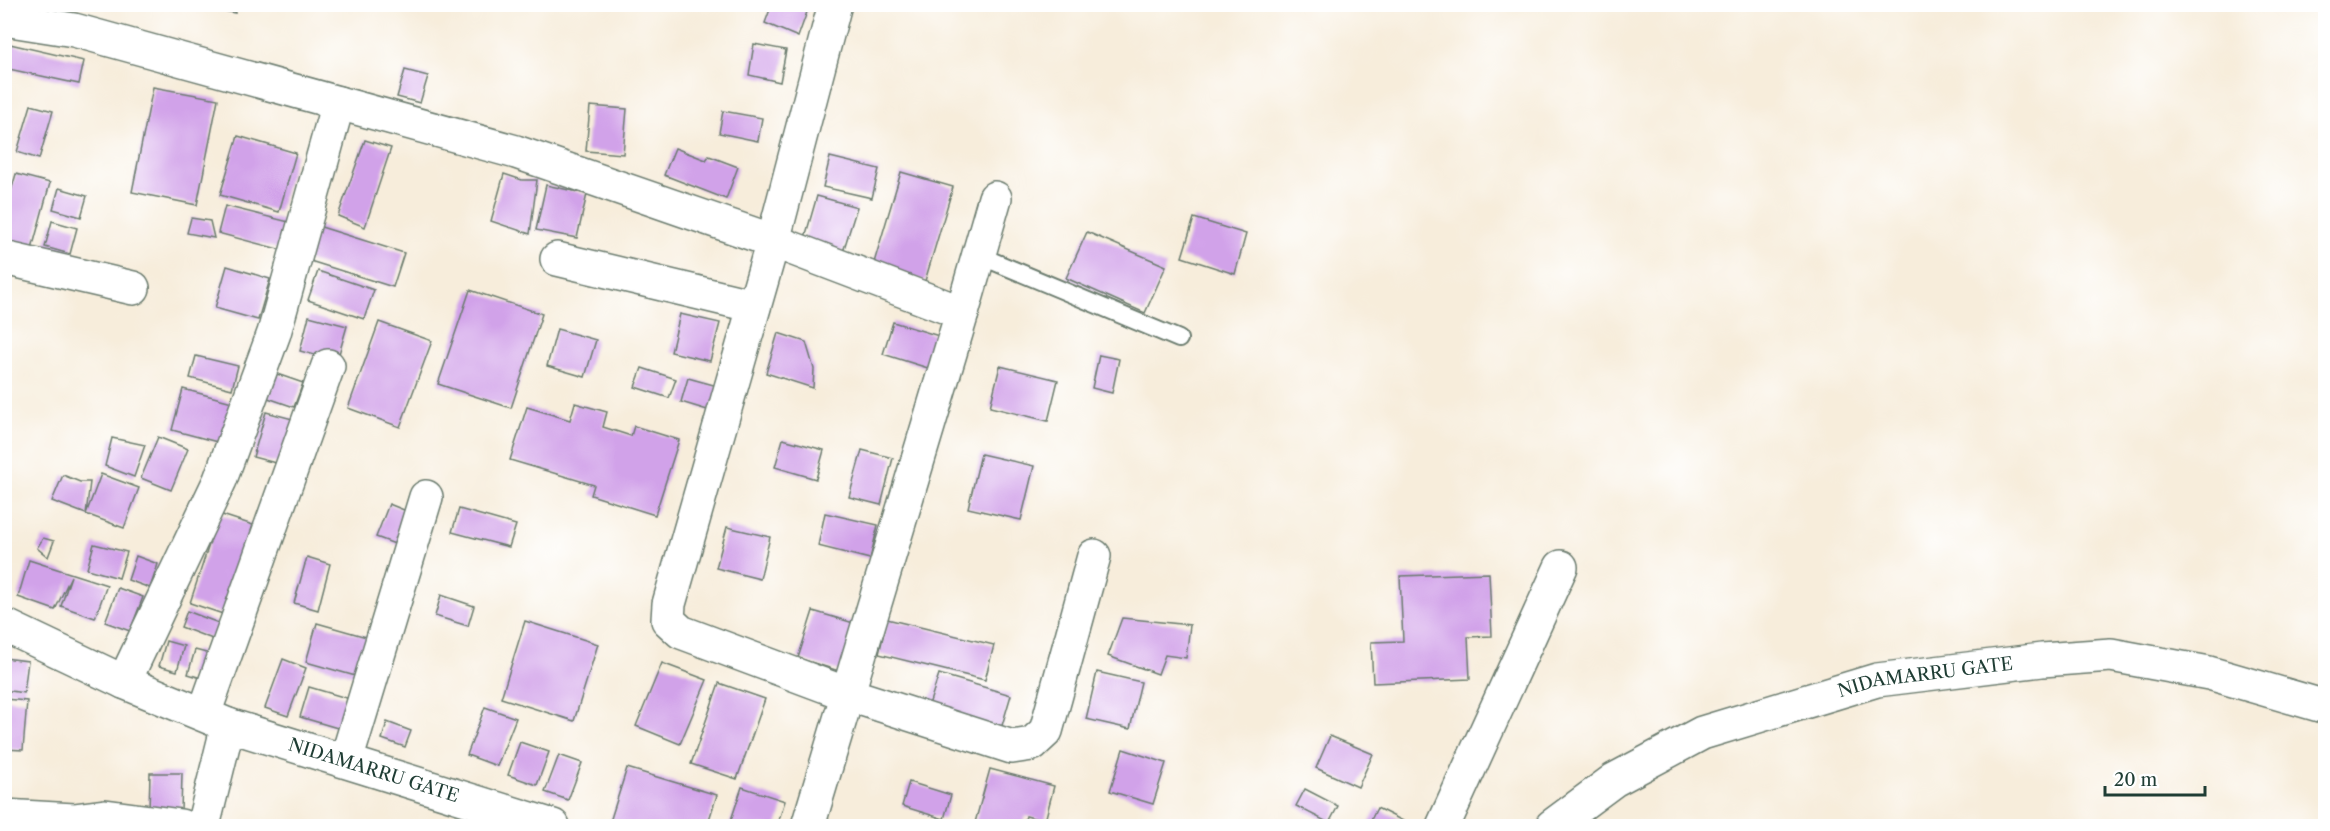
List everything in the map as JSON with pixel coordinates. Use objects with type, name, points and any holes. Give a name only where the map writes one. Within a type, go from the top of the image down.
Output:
[{"type":"street","points":[[835,4],[773,241],[669,604],[668,620],[681,632],[847,694],[1012,747],[1032,744],[1046,731],[1094,556]]},
{"type":"street","points":[[4,19],[74,30],[516,152],[773,241],[962,313]]},
{"type":"street","points":[[124,682],[220,480],[274,333],[338,103]]},
{"type":"street","points":[[808,826],[995,198]]},
{"type":"street","points":[[4,258],[133,288]]},
{"type":"street","points":[[557,259],[754,306]]},
{"type":"street","points":[[203,826],[216,719],[328,366]]},
{"type":"street","points":[[346,761],[426,497]]},
{"type":"street","points":[[1443,826],[1561,567]]},
{"type":"street","name":"NIDAMARRU GATE","points":[[4,625],[124,682],[216,719],[554,826]]},
{"type":"street","name":"NIDAMARRU GATE","points":[[1552,826],[1614,780],[1702,733],[1877,680],[2042,660],[2111,655],[2209,673],[2325,707]]},
{"type":"street","points":[[4,816],[74,819],[105,816],[181,826]]},
{"type":"lane","points":[[978,255],[1179,339]]},
{"type":"building","points":[[189,4],[236,4],[235,13]]},
{"type":"building","points":[[772,4],[789,4],[807,12],[798,37],[765,23]]},
{"type":"building","points":[[10,44],[84,61],[79,84],[4,68]]},
{"type":"building","points":[[754,44],[786,50],[780,82],[749,75]]},
{"type":"building","points":[[405,70],[428,76],[420,103],[397,97]]},
{"type":"building","points":[[153,87],[218,99],[197,205],[132,192]]},
{"type":"building","points":[[31,105],[53,111],[39,159],[17,152]]},
{"type":"building","points":[[590,106],[627,109],[623,154],[586,151]]},
{"type":"building","points":[[723,111],[762,118],[758,141],[719,133]]},
{"type":"building","points":[[238,136],[296,153],[279,212],[220,195]]},
{"type":"building","points":[[365,140],[391,148],[365,227],[338,216]]},
{"type":"building","points":[[675,148],[706,160],[709,156],[738,167],[726,199],[664,175]]},
{"type":"building","points":[[830,157],[879,169],[872,198],[823,187]]},
{"type":"building","points":[[901,172],[953,187],[925,281],[873,266]]},
{"type":"building","points":[[16,174],[50,183],[31,253],[4,246],[4,215]]},
{"type":"building","points":[[504,174],[522,180],[537,180],[530,234],[491,221]]},
{"type":"building","points":[[546,185],[587,194],[577,238],[536,230]]},
{"type":"building","points":[[59,188],[87,196],[81,217],[53,209]]},
{"type":"building","points":[[817,196],[857,207],[843,252],[804,241]]},
{"type":"building","points":[[225,206],[293,223],[286,251],[218,233]]},
{"type":"building","points":[[191,218],[210,221],[214,238],[187,233]]},
{"type":"building","points":[[1194,218],[1246,234],[1235,274],[1182,257]]},
{"type":"building","points":[[52,221],[77,228],[70,254],[45,247]]},
{"type":"building","points":[[318,226],[404,253],[393,287],[307,260]]},
{"type":"building","points":[[1087,232],[1166,266],[1145,313],[1066,278]]},
{"type":"building","points":[[227,266],[270,279],[258,320],[215,308]]},
{"type":"building","points":[[318,271],[374,290],[364,319],[308,300]]},
{"type":"building","points":[[470,290],[542,314],[511,408],[438,384]]},
{"type":"building","points":[[680,314],[720,323],[710,361],[671,352]]},
{"type":"building","points":[[309,316],[347,326],[337,361],[300,351]]},
{"type":"building","points":[[379,322],[432,341],[400,427],[348,408]]},
{"type":"building","points":[[893,322],[939,336],[928,368],[883,354]]},
{"type":"building","points":[[557,329],[596,340],[585,377],[547,366]]},
{"type":"building","points":[[778,333],[806,342],[814,369],[813,388],[766,373]]},
{"type":"building","points":[[1099,355],[1119,359],[1112,393],[1092,388]]},
{"type":"building","points":[[196,356],[238,366],[232,389],[190,378]]},
{"type":"building","points":[[1000,366],[1058,380],[1048,421],[990,407]]},
{"type":"building","points":[[642,368],[676,379],[669,398],[635,387]]},
{"type":"building","points":[[277,374],[303,383],[294,407],[268,398]]},
{"type":"building","points":[[688,378],[721,387],[714,412],[681,402]]},
{"type":"building","points":[[183,389],[236,403],[225,444],[172,430]]},
{"type":"building","points":[[575,403],[607,412],[603,427],[631,436],[634,426],[679,440],[655,515],[591,495],[594,485],[510,460],[527,407],[570,420]]},
{"type":"building","points":[[266,412],[300,421],[287,466],[253,457]]},
{"type":"building","points":[[158,437],[188,449],[171,490],[141,478]]},
{"type":"building","points":[[112,438],[145,445],[134,477],[105,466]]},
{"type":"building","points":[[783,439],[824,450],[816,479],[775,467]]},
{"type":"building","points":[[862,450],[893,458],[881,505],[849,497]]},
{"type":"building","points":[[981,454],[1034,466],[1021,520],[968,508]]},
{"type":"building","points":[[101,474],[139,488],[124,528],[86,514]]},
{"type":"building","points":[[63,475],[80,482],[90,482],[86,514],[52,501]]},
{"type":"building","points":[[389,504],[414,514],[403,547],[376,537]]},
{"type":"building","points":[[459,509],[516,525],[509,547],[452,532]]},
{"type":"building","points":[[825,513],[878,525],[870,559],[818,546]]},
{"type":"building","points":[[219,514],[259,527],[229,616],[190,603]]},
{"type":"building","points":[[727,527],[770,537],[760,579],[716,568]]},
{"type":"building","points":[[43,538],[54,541],[48,557],[37,548]]},
{"type":"building","points":[[94,544],[127,552],[119,578],[87,569]]},
{"type":"building","points":[[136,556],[158,564],[150,588],[128,580]]},
{"type":"building","points":[[307,557],[330,564],[318,610],[294,603]]},
{"type":"building","points":[[29,560],[107,585],[95,618],[61,606],[71,576],[55,610],[18,597]]},
{"type":"building","points":[[1489,573],[1492,636],[1468,637],[1470,679],[1373,683],[1371,642],[1403,641],[1400,576]]},
{"type":"building","points":[[118,588],[143,597],[130,631],[105,622]]},
{"type":"building","points":[[441,595],[474,606],[468,626],[435,616]]},
{"type":"building","points":[[187,611],[229,627],[223,643],[181,627]]},
{"type":"building","points":[[813,611],[857,624],[842,672],[798,658]]},
{"type":"building","points":[[1122,618],[1190,625],[1186,658],[1165,655],[1158,674],[1108,656]]},
{"type":"building","points":[[887,619],[994,645],[985,680],[879,654]]},
{"type":"building","points":[[525,621],[598,644],[574,721],[501,698]]},
{"type":"building","points":[[317,623],[370,638],[359,677],[306,662]]},
{"type":"building","points":[[166,641],[184,646],[177,671],[159,666]]},
{"type":"building","points":[[195,650],[218,656],[211,681],[188,674]]},
{"type":"building","points":[[4,658],[28,661],[24,693],[4,690]]},
{"type":"building","points":[[283,659],[306,668],[288,716],[265,708]]},
{"type":"building","points":[[662,663],[707,680],[680,744],[636,726]]},
{"type":"building","points":[[1097,672],[1141,682],[1130,729],[1086,719]]},
{"type":"building","points":[[939,674],[1011,695],[1001,729],[928,708]]},
{"type":"building","points":[[719,683],[765,699],[737,779],[691,764]]},
{"type":"building","points":[[309,687],[350,699],[341,729],[300,717]]},
{"type":"building","points":[[4,699],[27,701],[23,750],[4,749]]},
{"type":"building","points":[[485,707],[516,718],[497,766],[467,755]]},
{"type":"building","points":[[387,722],[411,731],[405,747],[382,739]]},
{"type":"building","points":[[1330,736],[1373,754],[1358,787],[1316,768]]},
{"type":"building","points":[[520,742],[549,752],[537,785],[508,775]]},
{"type":"building","points":[[1123,749],[1166,763],[1153,804],[1110,791]]},
{"type":"building","points":[[559,755],[582,763],[568,800],[545,792]]},
{"type":"building","points":[[627,768],[717,795],[707,826],[609,825]]},
{"type":"building","points":[[990,769],[1054,786],[1045,821],[1026,816],[1023,826],[974,826]]},
{"type":"building","points":[[150,773],[182,773],[181,812],[149,811]]},
{"type":"building","points":[[909,782],[951,795],[944,819],[902,806]]},
{"type":"building","points":[[742,787],[785,801],[777,826],[729,826]]},
{"type":"building","points":[[1305,789],[1338,806],[1329,823],[1296,806]]},
{"type":"building","points":[[1377,808],[1413,826],[1368,826]]}]
